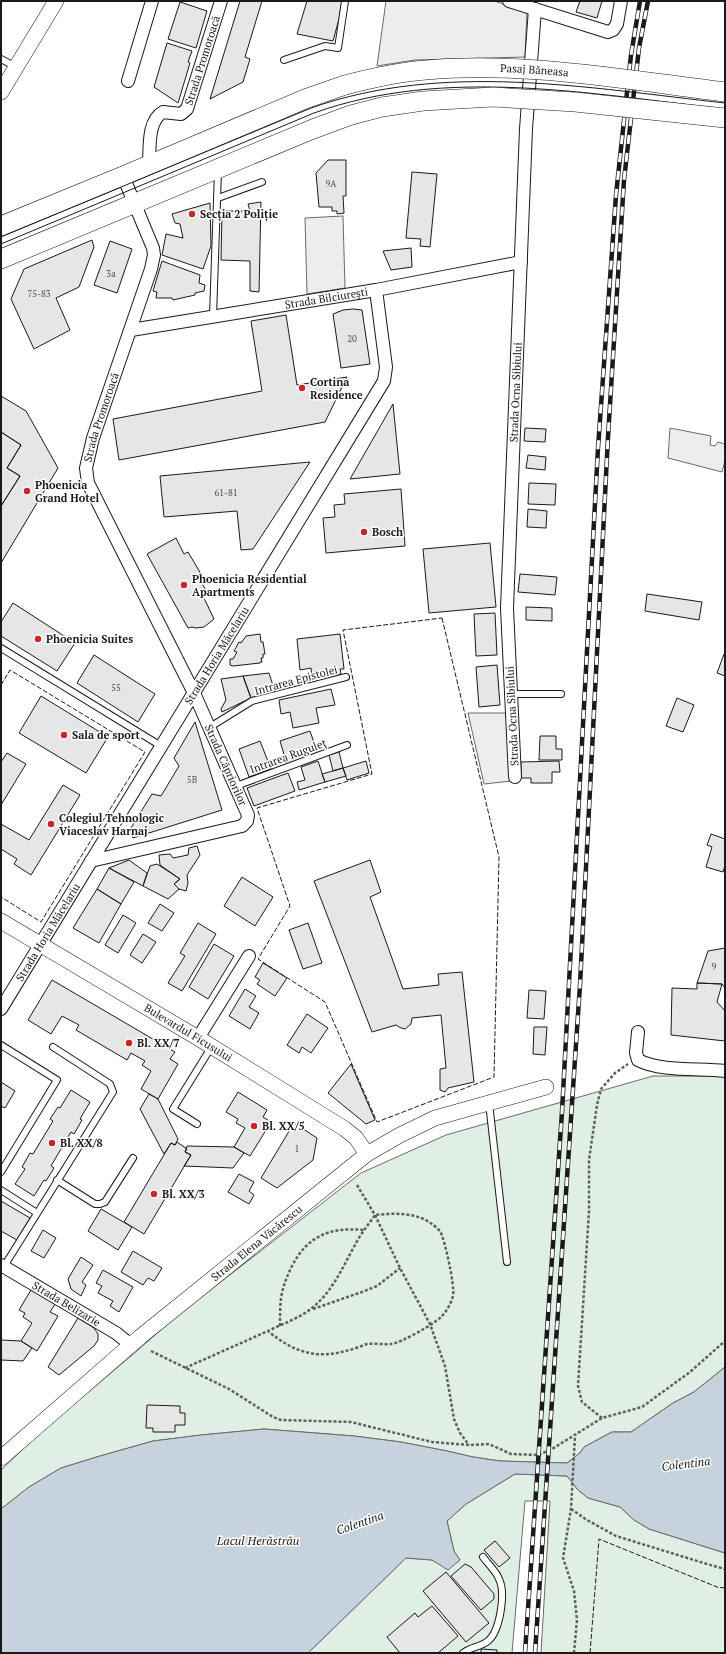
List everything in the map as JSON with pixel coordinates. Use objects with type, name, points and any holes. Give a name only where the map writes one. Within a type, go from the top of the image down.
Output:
[{"type":"main road","name":"Pasaj Băneasa","points":[[1,226],[305,99],[345,85],[376,77],[425,70],[494,68],[577,74],[725,92]]},
{"type":"main road","points":[[1,259],[320,126],[351,115],[382,107],[423,101],[493,97],[575,102],[725,118]]},
{"type":"street","points":[[1,92],[56,1]]},
{"type":"street","points":[[128,81],[152,1]]},
{"type":"street","name":"Strada Promoroacă","points":[[149,165],[151,136],[156,117],[163,112],[181,114],[187,109],[221,1]]},
{"type":"street","points":[[509,1],[608,32],[614,30],[617,24],[622,1]]},
{"type":"street","name":"Strada Ocna Sibiului","points":[[515,777],[507,608],[526,129],[535,9]]},
{"type":"street","name":"Strada Promoroacă","points":[[123,176],[151,241],[154,255],[151,269],[131,330],[93,438],[86,468],[88,483],[194,693]]},
{"type":"street","name":"Strada Bilciurești","points":[[131,330],[376,290],[520,262]]},
{"type":"street","name":"Strada Horia Măcelariu","points":[[1,1009],[384,381],[386,367],[376,290]]},
{"type":"street","name":"Strada Căpriorilor","points":[[92,861],[242,826],[247,821],[248,815],[236,786],[194,693]]},
{"type":"street","name":"Bulevardul Ficusului","points":[[1,921],[212,1046],[345,1129],[356,1138],[367,1154]]},
{"type":"street","points":[[198,1038],[249,956]]},
{"type":"street","points":[[638,1032],[636,1053],[638,1060],[646,1064],[662,1067],[725,1071]]},
{"type":"street","name":"Strada Elena Văcărescu","points":[[1,1458],[131,1345],[367,1154],[436,1118],[546,1087]]},
{"type":"street","name":"Strada Belizarie","points":[[2,1267],[116,1333],[131,1345]]},
{"type":"lane","points":[[284,60],[325,46],[338,48],[345,1]]},
{"type":"lane","points":[[1,59],[16,67]]},
{"type":"lane","points":[[213,316],[218,169]]},
{"type":"lane","points":[[218,198],[262,182]]},
{"type":"lane","points":[[1,648],[161,746]]},
{"type":"lane","name":"Intrarea Epistolei","points":[[210,727],[252,701],[346,677]]},
{"type":"lane","points":[[512,694],[561,694]]},
{"type":"lane","name":"Intrarea Ruguleț","points":[[236,786],[347,745]]},
{"type":"lane","points":[[1,1045],[57,1080],[1,1172]]},
{"type":"lane","points":[[196,1124],[173,1109],[212,1046]]},
{"type":"lane","points":[[2,1267],[113,1092],[110,1084],[53,1047]]},
{"type":"lane","points":[[488,1103],[507,1262]]},
{"type":"lane","points":[[57,1180],[95,1204],[100,1204],[105,1202],[132,1158]]},
{"type":"lane","points":[[1,1190],[37,1213]]},
{"type":"lane","points":[[463,1653],[488,1640],[497,1627],[501,1601],[500,1580],[483,1557]]},
{"type":"path","points":[[602,1418],[582,1402],[578,1386],[588,1211],[589,1160],[601,1089],[624,1066],[638,1060]]},
{"type":"path","points":[[357,1185],[375,1215],[400,1268],[430,1324],[445,1366],[454,1418],[460,1433],[469,1445]]},
{"type":"path","points":[[268,1331],[286,1345],[305,1352],[329,1354],[349,1351],[370,1344],[399,1343],[440,1318],[447,1309],[453,1296],[451,1270],[440,1232],[433,1224],[420,1217],[388,1214],[375,1215],[355,1245],[343,1271],[321,1300],[310,1310]]},
{"type":"path","points":[[280,1326],[281,1297],[284,1283],[295,1260],[303,1249],[315,1238],[327,1232],[364,1230]]},
{"type":"path","points":[[185,1368],[280,1326],[310,1310],[377,1286],[400,1268]]},
{"type":"path","points":[[151,1351],[229,1389],[272,1417],[281,1420],[351,1422],[432,1442],[469,1445],[489,1444],[511,1454],[538,1455],[552,1449],[602,1418],[642,1406],[690,1372],[725,1341]]},
{"type":"path","points":[[574,1653],[577,1620],[574,1591],[563,1558],[571,1509],[576,1435]]},
{"type":"path","points":[[571,1509],[587,1520],[616,1536],[725,1569]]},
{"type":"green space","points":[[653,1076],[725,1076],[725,1367],[694,1392],[673,1403],[631,1432],[612,1432],[584,1447],[580,1453],[567,1463],[500,1461],[401,1442],[354,1436],[264,1429],[153,1441],[100,1456],[61,1468],[29,1487],[1,1509],[1,1470],[40,1433],[173,1319],[361,1173],[446,1135]]},
{"type":"green space","points":[[515,1474],[567,1476],[578,1490],[588,1498],[620,1507],[634,1520],[649,1529],[725,1553],[725,1653],[541,1653],[550,1501],[525,1501],[512,1653],[308,1653],[406,1558],[432,1560],[448,1569],[460,1560],[454,1551],[447,1521],[466,1504]]},
{"type":"shaded area","points":[[386,1],[494,1],[527,11],[525,57],[415,60],[377,66]]},
{"type":"shaded area","points":[[343,216],[345,288],[307,294],[305,218]]},
{"type":"shaded area","points":[[670,428],[711,436],[710,445],[715,446],[718,442],[725,444],[725,461],[722,472],[668,458]]},
{"type":"shaded area","points":[[468,713],[509,713],[512,781],[484,784]]},
{"type":"water","name":"Lacul Herăstrău","points":[[725,1367],[725,1553],[649,1529],[634,1520],[620,1507],[588,1498],[578,1490],[567,1476],[515,1474],[466,1504],[447,1521],[454,1551],[460,1560],[448,1570],[432,1560],[406,1558],[308,1653],[1,1653],[1,1509],[29,1487],[61,1468],[153,1441],[264,1429],[354,1436],[401,1442],[500,1461],[567,1463],[580,1453],[584,1447],[612,1432],[631,1432],[673,1403],[694,1392]]},
{"type":"building","points":[[240,1],[262,1],[245,57],[250,59],[243,82],[210,99]]},
{"type":"building","points":[[307,1],[342,1],[333,41],[297,34]]},
{"type":"building","points":[[580,1],[602,1],[597,18],[576,12]]},
{"type":"building","points":[[180,2],[207,11],[196,48],[168,39]]},
{"type":"building","points":[[167,43],[192,51],[178,103],[154,87]]},
{"type":"building","points":[[328,160],[346,160],[346,196],[343,196],[344,213],[337,214],[337,211],[332,211],[332,207],[319,207],[316,173]]},
{"type":"building","points":[[412,172],[437,174],[430,247],[420,246],[421,239],[406,238]]},
{"type":"building","points":[[261,202],[259,292],[250,291],[250,261],[221,260],[222,211],[250,211],[248,204]]},
{"type":"building","points":[[210,203],[211,246],[203,269],[162,255],[166,234],[183,238],[180,224],[175,223],[172,214]]},
{"type":"building","points":[[92,240],[94,247],[79,287],[56,298],[70,330],[34,349],[11,299],[24,269]]},
{"type":"building","points":[[110,241],[132,249],[117,293],[94,285]]},
{"type":"building","points":[[411,248],[412,267],[391,270],[383,251]]},
{"type":"building","points":[[162,261],[200,275],[199,283],[205,285],[204,291],[195,293],[195,295],[173,300],[172,298],[156,298],[157,292],[153,291]]},
{"type":"building","points":[[343,310],[362,310],[370,364],[341,368],[333,314]]},
{"type":"building","name":"Cortina Residence","points":[[286,315],[297,385],[347,377],[325,422],[119,460],[113,419],[262,391],[251,321]]},
{"type":"building","name":"Phoenicia Grand Hotel","points":[[1,396],[26,411],[58,468],[1,563],[1,506],[20,476],[7,468],[21,445],[1,432]]},
{"type":"building","points":[[393,404],[400,474],[350,479]]},
{"type":"building","points":[[525,428],[546,429],[545,442],[524,441]]},
{"type":"building","points":[[1,432],[21,445],[7,468],[20,476],[1,506]]},
{"type":"building","points":[[528,455],[546,457],[545,470],[526,468]]},
{"type":"building","points":[[310,462],[253,549],[241,550],[237,511],[164,517],[160,476]]},
{"type":"building","points":[[529,483],[556,484],[555,505],[528,504]]},
{"type":"building","name":"Bosch","points":[[401,489],[405,546],[326,553],[323,518],[335,517],[334,505],[345,504],[344,494]]},
{"type":"building","points":[[528,509],[547,511],[546,528],[527,527]]},
{"type":"building","name":"Phoenicia Residential Apartments","points":[[176,538],[184,554],[188,552],[201,574],[198,576],[208,594],[203,596],[214,619],[204,627],[188,628],[147,554]]},
{"type":"building","points":[[490,543],[496,607],[429,613],[423,549]]},
{"type":"building","points":[[520,574],[557,577],[555,595],[518,592]]},
{"type":"building","points":[[647,594],[702,602],[699,620],[645,611]]},
{"type":"building","name":"Phoenicia Suites","points":[[13,603],[75,643],[57,671],[1,636],[1,622]]},
{"type":"building","points":[[526,607],[552,608],[552,621],[526,620]]},
{"type":"building","points":[[495,613],[497,655],[476,656],[474,614]]},
{"type":"building","points":[[260,634],[265,654],[263,654],[263,658],[261,658],[262,662],[233,666],[230,665],[230,659],[233,659],[237,652],[234,651],[239,642],[241,643],[246,636]]},
{"type":"building","points":[[340,634],[344,669],[340,669],[341,674],[312,678],[311,668],[300,670],[297,639]]},
{"type":"building","points":[[725,654],[725,676],[717,673]]},
{"type":"building","points":[[94,655],[155,694],[138,722],[77,683]]},
{"type":"building","points":[[497,665],[500,705],[479,707],[476,667]]},
{"type":"building","points":[[269,673],[275,692],[251,698],[243,676]]},
{"type":"building","points":[[243,676],[251,698],[222,712],[221,709],[226,700],[221,679]]},
{"type":"building","points":[[331,689],[335,705],[316,708],[319,723],[293,728],[290,712],[281,714],[279,700]]},
{"type":"building","name":"Sala de sport","points":[[41,696],[108,737],[86,773],[19,733]]},
{"type":"building","points":[[677,698],[694,705],[683,732],[666,726]]},
{"type":"building","points":[[195,722],[222,810],[133,838],[129,831],[152,794],[161,796],[179,766],[174,758]]},
{"type":"building","points":[[310,731],[318,754],[287,764],[280,741]]},
{"type":"building","points":[[540,736],[556,736],[556,749],[562,749],[562,760],[539,760]]},
{"type":"building","points":[[260,741],[271,769],[249,777],[239,749]]},
{"type":"building","points":[[339,752],[343,768],[333,771],[329,755]]},
{"type":"building","points":[[7,753],[26,764],[1,805],[1,762]]},
{"type":"building","points":[[318,761],[325,782],[299,790],[297,782],[305,780],[301,767]]},
{"type":"building","points":[[366,761],[369,773],[347,780],[343,768]]},
{"type":"building","points":[[559,761],[560,772],[552,772],[552,783],[531,783],[531,778],[521,778],[521,762]]},
{"type":"building","points":[[343,768],[346,776],[325,782],[322,774]]},
{"type":"building","points":[[288,773],[295,791],[254,806],[247,788]]},
{"type":"building","points":[[63,785],[80,795],[31,875],[14,864],[17,859],[1,849],[1,824],[29,840]]},
{"type":"building","points":[[711,834],[725,839],[725,865],[723,872],[706,867],[712,847],[707,845]]},
{"type":"building","points":[[197,846],[200,855],[187,875],[188,883],[186,891],[179,889],[174,884],[180,879],[160,865],[159,855],[170,854],[173,858],[188,855],[189,848]]},
{"type":"building","points":[[129,860],[147,873],[143,886],[109,868]]},
{"type":"building","points":[[370,860],[381,892],[370,897],[403,989],[439,985],[438,974],[462,972],[474,1082],[448,1088],[445,1092],[440,1090],[440,1069],[446,1068],[441,1015],[412,1018],[411,1024],[405,1029],[396,1025],[372,1032],[314,881]]},
{"type":"building","points":[[157,864],[180,879],[174,884],[179,889],[168,899],[143,886],[150,866]]},
{"type":"building","points":[[109,868],[134,882],[121,904],[97,889]]},
{"type":"building","points":[[242,877],[273,897],[255,926],[224,906]]},
{"type":"building","points":[[97,889],[121,904],[99,943],[73,928]]},
{"type":"building","points":[[160,904],[174,913],[162,931],[148,923]]},
{"type":"building","points":[[123,915],[136,923],[118,953],[105,945]]},
{"type":"building","points":[[198,923],[216,934],[182,991],[168,983],[185,956],[180,953]]},
{"type":"building","points":[[308,923],[322,963],[303,969],[289,930]]},
{"type":"building","points":[[143,934],[156,942],[142,963],[130,955]]},
{"type":"building","points":[[214,944],[234,956],[208,999],[189,987]]},
{"type":"building","points":[[725,948],[725,988],[722,984],[697,983],[708,951]]},
{"type":"building","points":[[263,963],[287,978],[275,996],[257,984],[260,980],[255,977]]},
{"type":"building","name":"Bl. XX/7","points":[[52,980],[175,1052],[170,1059],[178,1064],[158,1099],[141,1089],[151,1071],[142,1065],[145,1061],[131,1053],[127,1060],[76,1030],[79,1025],[62,1016],[51,1034],[28,1020]]},
{"type":"building","points":[[697,983],[722,984],[717,1002],[725,1011],[725,1041],[671,1035],[672,988],[697,989]]},
{"type":"building","points":[[245,989],[256,996],[249,1007],[259,1013],[250,1029],[229,1016]]},
{"type":"building","points":[[529,990],[546,991],[544,1019],[527,1018]]},
{"type":"building","points":[[307,1014],[328,1028],[311,1053],[302,1047],[299,1053],[287,1045]]},
{"type":"building","points":[[534,1027],[547,1027],[545,1055],[533,1054]]},
{"type":"building","points":[[351,1064],[375,1120],[366,1124],[328,1093]]},
{"type":"building","points":[[1,1082],[15,1091],[5,1108],[1,1106]]},
{"type":"building","name":"Bl. XX/8","points":[[71,1090],[90,1102],[80,1119],[82,1120],[74,1134],[71,1132],[51,1166],[54,1168],[34,1196],[15,1184],[25,1169],[22,1167],[30,1153],[33,1154],[53,1121],[50,1119],[58,1107],[60,1108]]},
{"type":"building","name":"Bl. XX/5","points":[[238,1092],[267,1110],[263,1117],[271,1122],[250,1156],[234,1147],[245,1128],[236,1123],[238,1119],[226,1112]]},
{"type":"building","points":[[149,1094],[158,1099],[178,1139],[175,1145],[171,1143],[164,1154],[140,1109]]},
{"type":"building","points":[[294,1123],[317,1138],[313,1160],[277,1188],[261,1178]]},
{"type":"building","name":"Bl. XX/3","points":[[177,1142],[187,1149],[185,1152],[191,1155],[144,1234],[124,1222],[171,1143],[175,1145]]},
{"type":"building","points":[[187,1146],[234,1147],[244,1153],[233,1168],[184,1166],[191,1155],[185,1152]]},
{"type":"building","points":[[239,1174],[254,1182],[249,1191],[254,1195],[249,1204],[228,1192]]},
{"type":"building","points":[[1,1201],[30,1218],[17,1240],[1,1231]]},
{"type":"building","points":[[101,1209],[132,1227],[118,1250],[88,1231]]},
{"type":"building","points":[[43,1230],[56,1238],[44,1258],[31,1251]]},
{"type":"building","points":[[133,1251],[162,1268],[154,1281],[148,1278],[143,1285],[121,1272]]},
{"type":"building","points":[[81,1257],[93,1265],[82,1282],[86,1285],[81,1296],[71,1289],[68,1279]]},
{"type":"building","points":[[103,1270],[133,1287],[119,1312],[110,1306],[113,1301],[98,1293],[102,1286],[96,1283]]},
{"type":"building","points":[[31,1290],[55,1304],[50,1312],[58,1316],[37,1351],[21,1341],[32,1323],[23,1317],[25,1313],[19,1310]]},
{"type":"building","points":[[78,1318],[94,1328],[98,1334],[98,1340],[94,1346],[59,1375],[48,1367]]},
{"type":"building","points":[[1,1340],[21,1341],[32,1348],[23,1361],[1,1360]]},
{"type":"building","points":[[147,1405],[180,1406],[180,1413],[185,1413],[185,1425],[175,1425],[175,1432],[153,1432],[153,1428],[146,1428]]},
{"type":"building","points":[[495,1541],[510,1558],[499,1567],[484,1550]]},
{"type":"building","points":[[465,1564],[471,1567],[494,1594],[494,1599],[481,1610],[451,1576]]},
{"type":"building","points":[[446,1572],[489,1623],[466,1642],[423,1591]]},
{"type":"building","points":[[432,1606],[458,1636],[438,1653],[400,1653],[387,1637],[415,1613],[418,1617]]},
{"type":"building","points":[[481,1649],[497,1650],[497,1653],[481,1653]]},
{"type":"tram line","points":[[1,237],[311,108],[361,94],[413,85],[464,82],[516,82],[621,91],[725,103]]},
{"type":"tram line","points":[[1,244],[314,113],[364,99],[414,90],[466,87],[518,88],[570,91],[725,109]]},
{"type":"railway","points":[[525,1653],[562,1112],[598,448],[616,195],[631,55],[640,1]]},
{"type":"railway","points":[[535,1653],[580,985],[608,437],[624,180],[639,48],[648,1]]},
{"type":"fence","points":[[442,618],[499,857],[494,1077],[377,1122],[325,1002],[258,959],[290,906],[257,808],[372,774],[343,630],[442,618]]},
{"type":"fence","points":[[1,685],[10,670],[145,752],[41,922],[1,897]]},
{"type":"fence","points":[[590,1653],[599,1539],[717,1587],[725,1588]]},
{"type":"place","name":"Secția 2 Poliție","points":[[192,214]]},
{"type":"place","name":"Cortina Residence","points":[[302,388]]},
{"type":"place","name":"Phoenicia Grand Hotel","points":[[27,491]]},
{"type":"place","name":"Bosch","points":[[364,532]]},
{"type":"place","name":"Phoenicia Residential Apartments","points":[[184,585]]},
{"type":"place","name":"Phoenicia Suites","points":[[38,639]]},
{"type":"place","name":"Sala de sport","points":[[64,735]]},
{"type":"place","name":"Colegiul Tehnologic Viaceslav Harnaj","points":[[51,824]]},
{"type":"place","name":"Bl. XX/7","points":[[129,1043]]},
{"type":"place","name":"Bl. XX/5","points":[[254,1126]]},
{"type":"place","name":"Bl. XX/8","points":[[52,1143]]},
{"type":"place","name":"Bl. XX/3","points":[[154,1194]]},
{"type":"water label","name":"Colentina","points":[[686,1464]]},
{"type":"water label","name":"Colentina","points":[[360,1523]]}]
